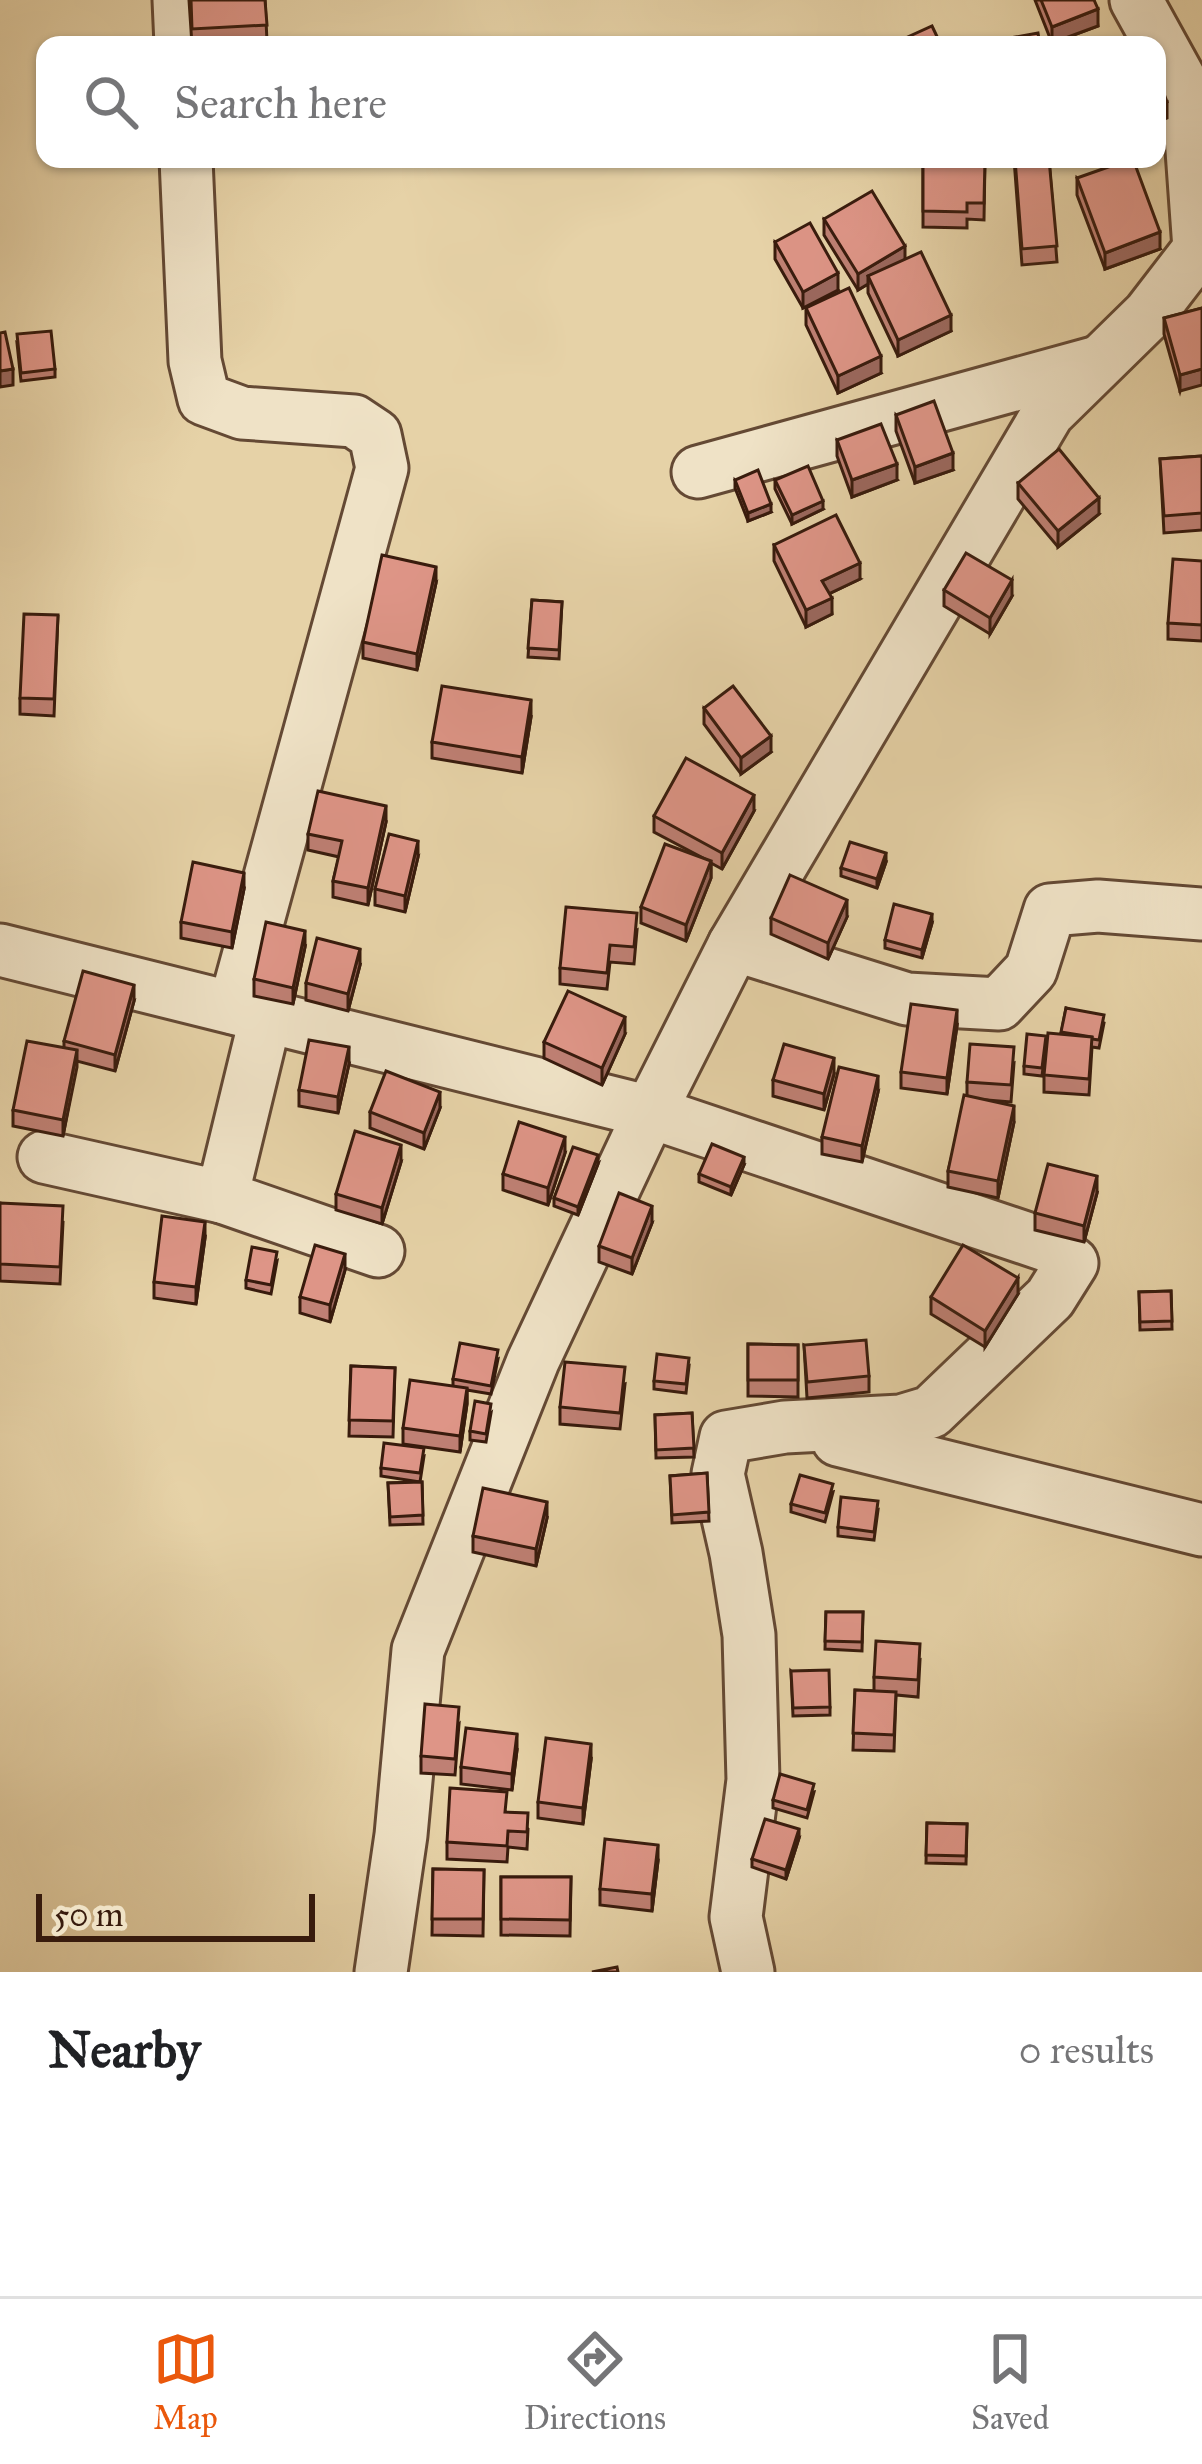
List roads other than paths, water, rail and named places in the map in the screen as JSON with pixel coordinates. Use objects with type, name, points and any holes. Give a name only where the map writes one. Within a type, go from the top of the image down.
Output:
[{"type":"street","points":[[179,0],[181,36]]},
{"type":"street","points":[[1136,0],[1158,36]]},
{"type":"street","points":[[381,1972],[401,1835],[418,1650],[532,1360],[734,945],[1048,413],[1149,314],[1198,249],[1195,98],[1166,50]]},
{"type":"street","points":[[186,168],[194,361],[205,399],[242,413],[354,422],[375,435],[382,468],[250,1012],[222,1197]]},
{"type":"street","points":[[698,472],[1100,362]]},
{"type":"street","points":[[734,945],[907,999],[999,1004],[1030,970],[1050,910],[1098,906],[1202,914]]},
{"type":"street","points":[[0,950],[650,1112],[1049,1246],[1072,1263],[1050,1298],[932,1412],[901,1421],[785,1426],[726,1437],[718,1474],[749,1635],[752,1780],[736,1916],[748,1972]]},
{"type":"street","points":[[44,1157],[222,1197],[378,1251]]},
{"type":"street","points":[[785,1426],[1202,1530]]}]
